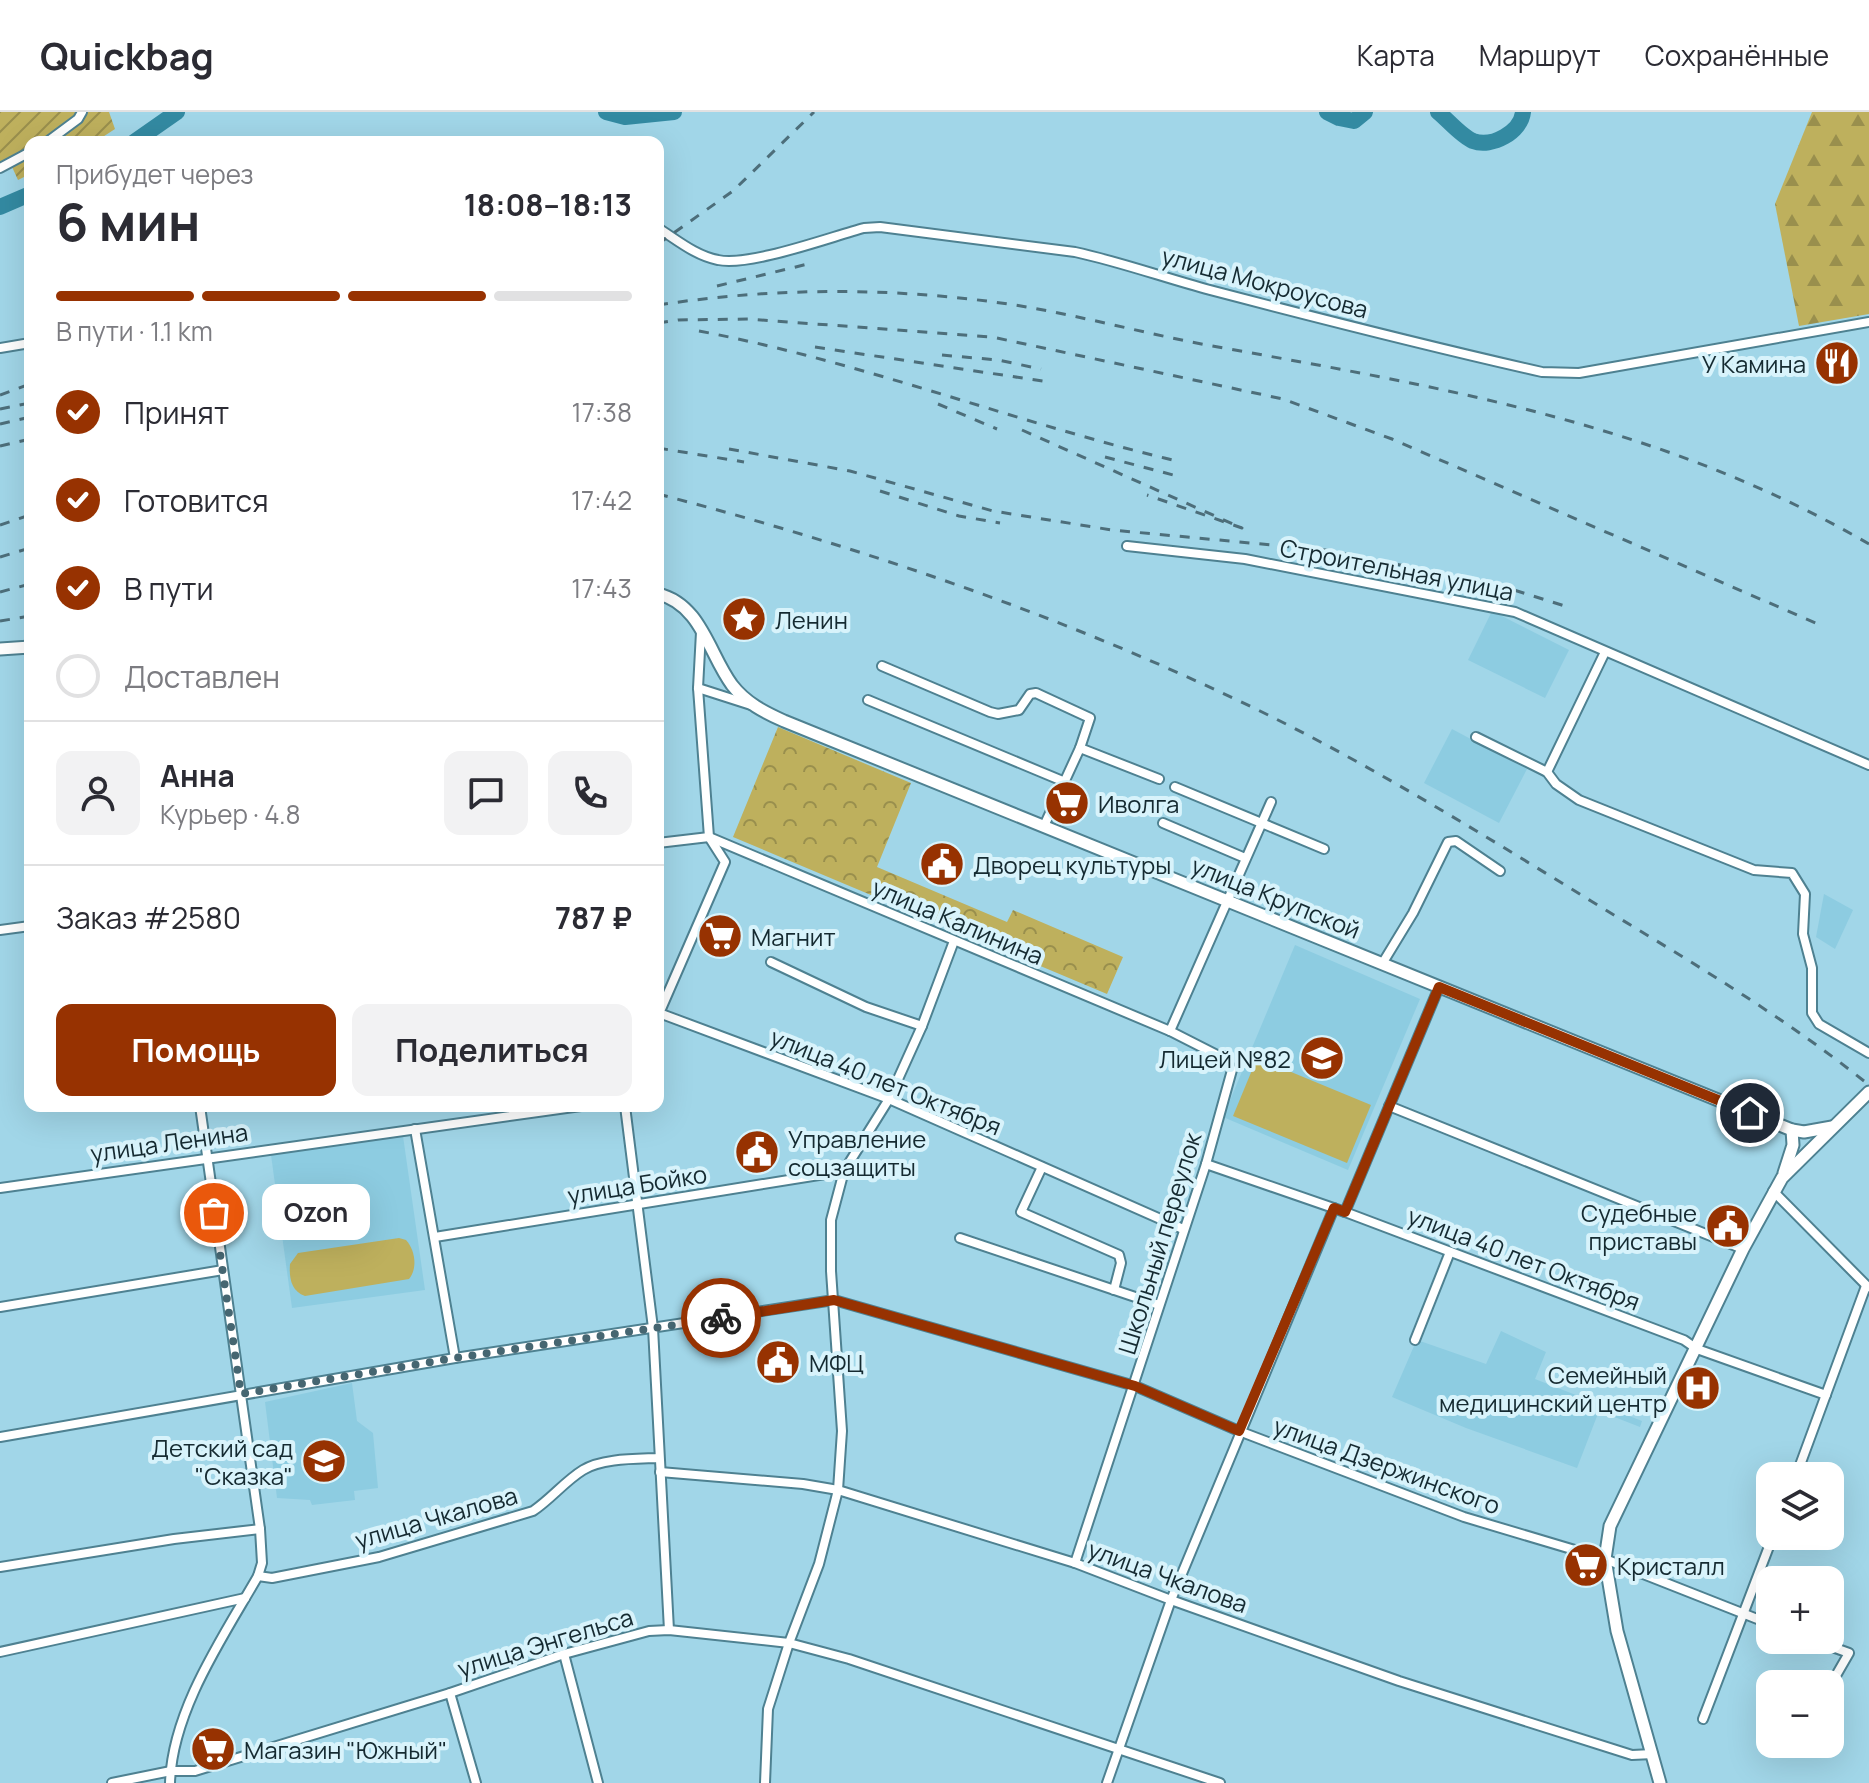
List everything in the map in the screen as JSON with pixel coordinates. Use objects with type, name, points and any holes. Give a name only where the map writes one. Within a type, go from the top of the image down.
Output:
[{"type":"main road","name":"улица Крупской","points":[[664,596],[683,606],[702,630],[732,685],[752,706],[784,721],[1792,1130],[1804,1132],[1832,1127]]},
{"type":"main road","points":[[0,649],[24,647]]},
{"type":"main road","points":[[1660,1783],[1617,1631],[1605,1559],[1610,1526],[1773,1191],[1782,1178],[1869,1092]]},
{"type":"main road","points":[[1782,1178],[1793,1145],[1792,1130]]},
{"type":"street","points":[[55,136],[78,119],[82,112]]},
{"type":"street","points":[[0,168],[24,155]]},
{"type":"street","name":"улица Мокроусова","points":[[664,232],[700,254],[731,262],[864,228],[880,227],[1075,252],[1332,322],[1542,372],[1579,373],[1869,322]]},
{"type":"street","points":[[0,348],[24,344]]},
{"type":"street","name":"Строительная улица","points":[[1127,546],[1245,559],[1515,612],[1869,765]]},
{"type":"street","points":[[664,999],[725,862],[709,837],[698,688],[702,630]]},
{"type":"street","points":[[1547,772],[1605,652]]},
{"type":"street","points":[[882,666],[998,714],[1019,710],[1030,694],[1036,693],[1090,718],[1080,748],[1044,826]]},
{"type":"street","points":[[698,688],[752,706]]},
{"type":"street","points":[[868,700],[1065,782]]},
{"type":"street","points":[[1476,737],[1547,772],[1556,784],[1579,800],[1754,870],[1792,873],[1805,894],[1803,934],[1812,968],[1812,1013],[1819,1024],[1869,1053]]},
{"type":"street","points":[[1080,748],[1159,779]]},
{"type":"street","points":[[1175,787],[1324,849]]},
{"type":"street","points":[[1170,1031],[1271,802]]},
{"type":"street","points":[[1163,823],[1245,858]]},
{"type":"street","name":"улица Калинина","points":[[664,842],[709,837],[1170,1031],[1225,1059],[1232,1070]]},
{"type":"street","points":[[1382,964],[1413,913],[1448,842],[1456,841],[1500,871]]},
{"type":"street","points":[[0,930],[24,927]]},
{"type":"street","points":[[765,1783],[768,1709],[819,1564],[838,1490],[842,1431],[831,1220],[844,1171],[889,1099],[922,1026],[954,941]]},
{"type":"street","points":[[771,962],[866,1007],[922,1026]]},
{"type":"street","points":[[1345,1212],[1439,987]]},
{"type":"street","name":"улица 40 лет Октября","points":[[664,1012],[889,1099],[1183,1229]]},
{"type":"street","name":"Школьный переулок","points":[[1075,1563],[1206,1164],[1232,1070]]},
{"type":"street","points":[[1389,1106],[1743,1249]]},
{"type":"street","points":[[170,1783],[180,1725],[262,1563],[260,1529],[201,1112]]},
{"type":"street","name":"улица Ленина","points":[[0,1188],[538,1112]]},
{"type":"street","points":[[626,1112],[653,1328],[669,1630]]},
{"type":"street","points":[[415,1129],[455,1358]]},
{"type":"street","name":"улица 40 лет Октября","points":[[1206,1164],[1345,1212],[1684,1340],[1697,1349],[1826,1395]]},
{"type":"street","points":[[1042,1167],[1021,1212],[1119,1255],[1121,1263],[1114,1290]]},
{"type":"street","name":"улица Бойко","points":[[435,1237],[844,1171]]},
{"type":"street","points":[[1773,1191],[1868,1287],[1801,1462]]},
{"type":"street","points":[[1107,1783],[1171,1600],[1334,1208]]},
{"type":"street","points":[[960,1238],[1159,1305]]},
{"type":"street","points":[[1415,1340],[1450,1252]]},
{"type":"street","points":[[0,1307],[223,1270]]},
{"type":"street","name":"улица Дзержинского","points":[[0,1437],[455,1358],[834,1300],[1135,1386],[1239,1431],[1464,1517],[1605,1559],[1756,1619]]},
{"type":"street","name":"улица Чкалова","points":[[258,1576],[272,1578],[394,1553],[533,1511],[584,1469],[620,1460],[659,1458]]},
{"type":"street","name":"улица Чкалова","points":[[660,1472],[803,1484],[838,1490],[1075,1563],[1399,1681],[1632,1755],[1653,1754]]},
{"type":"street","points":[[0,1567],[174,1539],[260,1529]]},
{"type":"street","points":[[1703,1719],[1768,1550]]},
{"type":"street","points":[[0,1652],[245,1598]]},
{"type":"street","name":"улица Энгельса","points":[[112,1783],[171,1771],[195,1771],[450,1693],[564,1654],[649,1631],[669,1630],[789,1643],[849,1659],[1220,1783]]},
{"type":"street","points":[[1839,1670],[1849,1653],[1844,1651]]},
{"type":"street","points":[[564,1654],[598,1783]]},
{"type":"street","points":[[450,1693],[476,1783]]},
{"type":"shaded area","points":[[1492,611],[1569,650],[1545,698],[1468,660]]},
{"type":"shaded area","points":[[1452,729],[1527,769],[1499,823],[1424,783]]},
{"type":"shaded area","points":[[1824,894],[1853,910],[1835,949],[1816,937]]},
{"type":"shaded area","name":"Лицей №82","points":[[1295,945],[1420,999],[1348,1170],[1223,1117]]},
{"type":"shaded area","points":[[403,1136],[425,1290],[292,1308],[271,1155]]},
{"type":"shaded area","points":[[1501,1331],[1546,1352],[1535,1379],[1642,1421],[1640,1427],[1599,1411],[1577,1468],[1466,1428],[1392,1397],[1414,1346],[1420,1341],[1486,1364]]},
{"type":"shaded area","name":"Детский сад \"Сказка\"","points":[[352,1383],[357,1421],[373,1433],[378,1488],[354,1491],[355,1500],[312,1505],[310,1500],[277,1498],[265,1402]]},
{"type":"green space","points":[[0,112],[109,112],[115,129],[104,136],[24,136],[24,177],[18,180],[8,158],[0,163]]},
{"type":"green space","points":[[1812,112],[1869,112],[1869,314],[1799,326],[1775,204]]},
{"type":"green space","points":[[778,727],[911,783],[877,867],[1007,922],[1013,910],[1123,957],[1107,994],[733,837]]},
{"type":"green space","points":[[1257,1058],[1371,1105],[1347,1163],[1233,1116]]},
{"type":"green space","points":[[399,1238],[406,1240],[413,1254],[414,1270],[409,1279],[305,1296],[292,1283],[290,1264],[298,1253]]},
{"type":"waterway","points":[[143,136],[177,112]]},
{"type":"waterway","points":[[606,112],[625,117],[674,112]]},
{"type":"waterway","points":[[1327,112],[1354,121],[1365,112]]},
{"type":"waterway","points":[[1438,112],[1464,135],[1481,143],[1497,140],[1511,132],[1523,112]]},
{"type":"waterway","points":[[0,207],[24,197]]},
{"type":"railway","points":[[664,240],[733,191],[814,112]]},
{"type":"railway","points":[[717,286],[812,263]]},
{"type":"railway","points":[[664,304],[791,292],[881,292],[970,299],[1040,309],[1193,342],[1388,378],[1552,416],[1633,440],[1713,469],[1792,503],[1869,544]]},
{"type":"railway","points":[[664,322],[748,319],[992,337],[1283,399],[1392,439],[1820,625]]},
{"type":"railway","points":[[699,331],[821,359],[1060,430],[1181,462]]},
{"type":"railway","points":[[815,347],[1049,382]]},
{"type":"railway","points":[[942,355],[998,360],[1041,369]]},
{"type":"railway","points":[[0,395],[24,386]]},
{"type":"railway","points":[[0,409],[24,404]]},
{"type":"railway","points":[[938,404],[997,429]]},
{"type":"railway","points":[[0,424],[24,418]]},
{"type":"railway","points":[[1022,430],[1242,528],[1147,495]]},
{"type":"railway","points":[[0,446],[24,440]]},
{"type":"railway","points":[[664,449],[744,462]]},
{"type":"railway","points":[[729,449],[850,471],[993,511],[1112,530],[1325,550],[1495,584],[1571,608]]},
{"type":"railway","points":[[1105,457],[1177,476]]},
{"type":"railway","points":[[880,491],[959,516],[1000,523]]},
{"type":"railway","points":[[664,496],[812,537],[1039,615],[1260,711],[1427,802],[1662,944],[1768,1011],[1869,1085]]},
{"type":"railway","points":[[0,525],[24,517]]},
{"type":"railway","points":[[0,557],[24,550]]},
{"type":"railway","points":[[0,592],[24,586]]},
{"type":"railway","points":[[0,621],[24,617]]},
{"type":"way so far","points":[[214,1213],[241,1394],[721,1318]]},
{"type":"place","name":"У Камина","points":[[1837,363]]},
{"type":"place","name":"Ленин","points":[[744,619]]},
{"type":"place","name":"Иволга","points":[[1067,803]]},
{"type":"place","name":"Дворец культуры","points":[[942,864]]},
{"type":"place","name":"Магнит","points":[[720,936]]},
{"type":"place","name":"Лицей №82","points":[[1322,1058]]},
{"type":"place","name":"Управление соцзащиты","points":[[757,1152]]},
{"type":"place","name":"Ozon","points":[[214,1213]]},
{"type":"place","name":"Судебные приставы","points":[[1728,1226]]},
{"type":"place","name":"МФЦ","points":[[778,1362]]},
{"type":"place","name":"Семейный медицинский центр","points":[[1698,1388]]},
{"type":"place","name":"Детский сад \"Сказка\"","points":[[324,1461]]},
{"type":"place","name":"Кристалл","points":[[1586,1565]]},
{"type":"place","name":"Магазин \"Южный\"","points":[[213,1749]]},
{"type":"route","points":[[721,1318],[834,1300],[1135,1386],[1239,1431],[1334,1208],[1345,1212],[1439,987],[1750,1113]]}]
